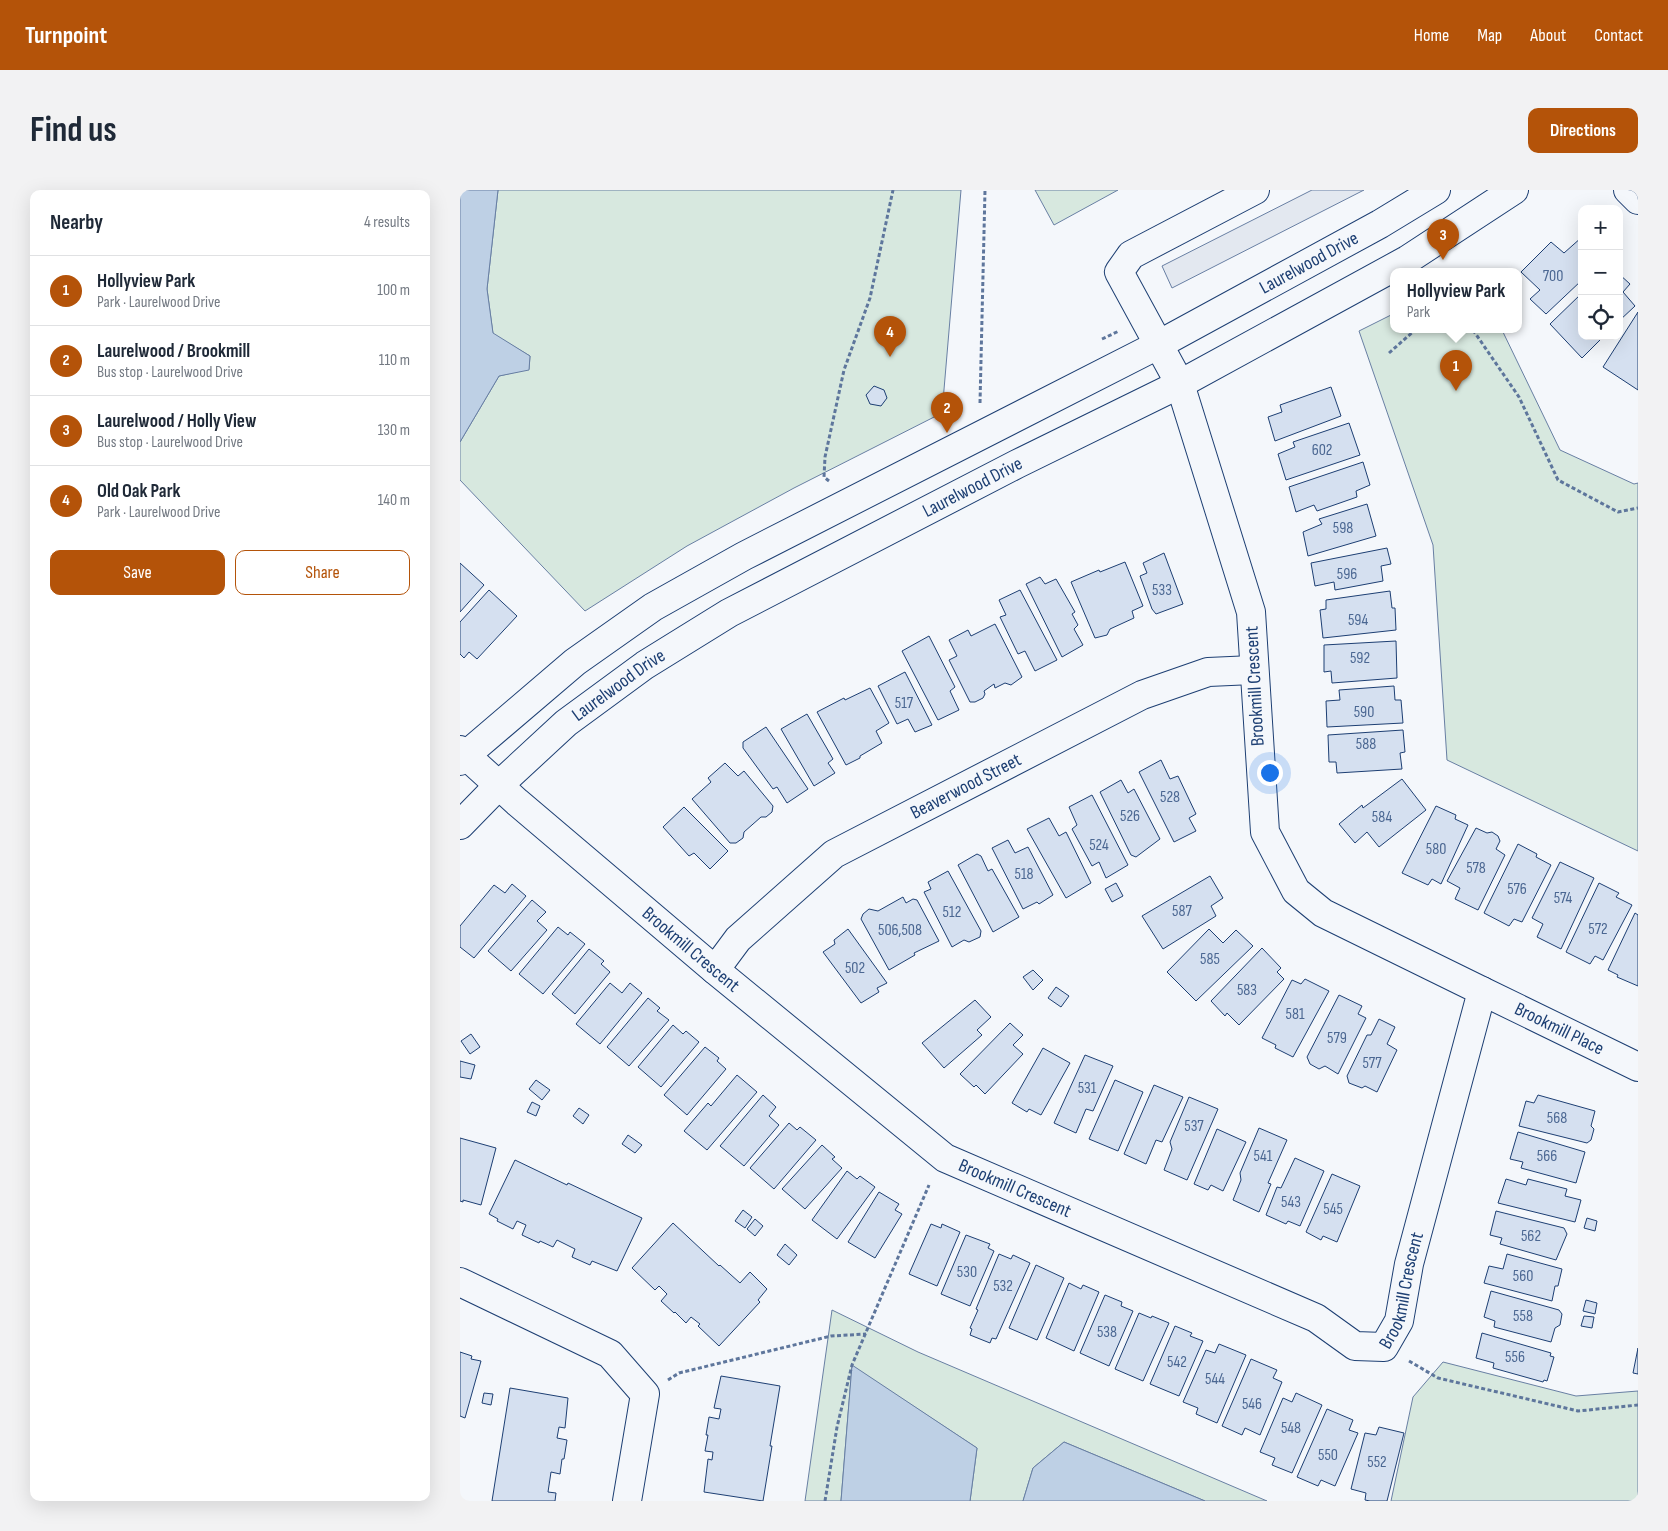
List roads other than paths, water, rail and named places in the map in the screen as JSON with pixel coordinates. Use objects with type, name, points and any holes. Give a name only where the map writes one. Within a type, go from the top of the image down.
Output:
[{"type":"street","name":"Brookmill Crescent","points":[[462,755],[715,970],[945,1158],[1316,1318],[1355,1346],[1384,1347],[1399,1321],[1409,1264],[1482,991],[1323,913],[1296,891],[1265,832],[1253,670],[1251,612],[1180,384],[1119,272],[1131,255],[1255,190]]},
{"type":"street","name":"Laurelwood Drive","points":[[462,755],[575,662],[653,607],[744,556],[1158,345],[1380,224],[1436,190]]},
{"type":"street","name":"Laurelwood Drive","points":[[1393,268],[1514,190]]},
{"type":"street","points":[[1628,190],[1638,200]]},
{"type":"street","name":"Laurelwood Drive","points":[[460,825],[499,785],[566,723],[645,665],[729,614],[1018,464],[1180,384],[1390,270]]},
{"type":"street","name":"Beaverwood Street","points":[[715,970],[738,939],[834,854],[1142,695],[1208,672],[1253,670]]},
{"type":"street","name":"Brookmill Place","points":[[1482,991],[1638,1067]]},
{"type":"street","points":[[460,1282],[610,1354],[645,1394],[627,1501]]},
{"type":"water","points":[[460,190],[498,190],[487,289],[493,333],[530,356],[529,370],[499,376],[460,442]]},
{"type":"water","points":[[852,1365],[977,1448],[970,1501],[841,1501]]},
{"type":"water","points":[[1064,1442],[1205,1501],[1023,1501],[1033,1468]]},
{"type":"place","name":"Laurelwood / Holly View","points":[[1443,260]]},
{"type":"place","name":"Old Oak Park","points":[[890,357]]},
{"type":"place","name":"Hollyview Park","points":[[1456,391]]},
{"type":"place","name":"Laurelwood / Brookmill","points":[[947,433]]}]
